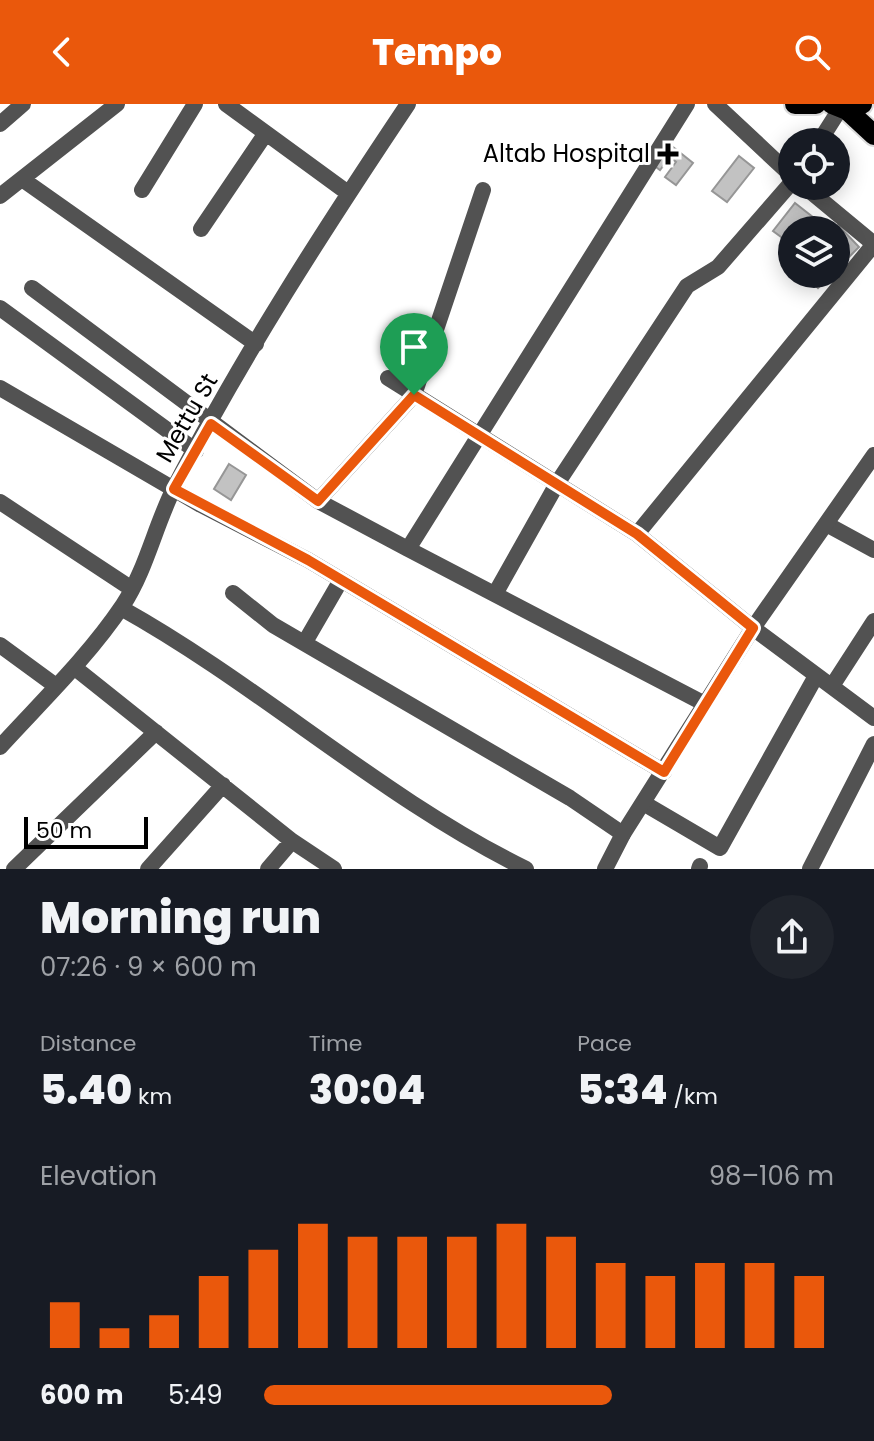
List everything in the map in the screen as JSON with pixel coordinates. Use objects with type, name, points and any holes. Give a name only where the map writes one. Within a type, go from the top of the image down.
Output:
[{"type":"main road","points":[[795,104],[816,104]]},
{"type":"main road","points":[[845,107],[874,135]]},
{"type":"street","points":[[0,124],[23,104]]},
{"type":"street","points":[[0,196],[26,182],[117,104]]},
{"type":"street","points":[[142,190],[195,104]]},
{"type":"street","points":[[226,104],[348,193]]},
{"type":"street","name":"Mettu St","points":[[0,747],[75,668],[121,608],[174,489],[256,344],[348,193],[408,104]]},
{"type":"street","points":[[408,549],[477,434],[687,104]]},
{"type":"street","points":[[715,104],[778,163]]},
{"type":"street","points":[[829,128],[845,107]]},
{"type":"street","points":[[201,229],[266,133]]},
{"type":"street","points":[[26,182],[256,344]]},
{"type":"street","points":[[318,501],[414,395],[483,190]]},
{"type":"street","points":[[495,594],[558,482],[687,286],[718,267],[778,198]]},
{"type":"street","points":[[637,534],[874,244],[821,200]]},
{"type":"street","points":[[32,288],[318,501],[705,704]]},
{"type":"street","points":[[0,308],[196,451]]},
{"type":"street","points":[[388,378],[637,534],[753,628],[874,718]]},
{"type":"street","points":[[0,388],[174,489],[341,580],[664,772]]},
{"type":"street","points":[[605,869],[623,834],[645,804],[753,628],[828,525],[874,455]]},
{"type":"street","points":[[0,502],[132,589]]},
{"type":"street","points":[[828,525],[874,550]]},
{"type":"street","points":[[305,642],[341,580]]},
{"type":"street","points":[[233,593],[273,625],[570,798],[623,834]]},
{"type":"street","points":[[121,608],[178,640],[497,863],[526,869]]},
{"type":"street","points":[[832,686],[874,621]]},
{"type":"street","points":[[0,645],[56,686]]},
{"type":"street","points":[[75,668],[292,841],[334,869]]},
{"type":"street","points":[[645,804],[720,848],[816,676]]},
{"type":"street","points":[[14,869],[156,732]]},
{"type":"street","points":[[810,869],[874,744]]},
{"type":"street","points":[[148,869],[223,785]]},
{"type":"street","points":[[268,869],[292,841]]},
{"type":"building","points":[[668,143],[693,163],[676,185],[665,177],[676,162],[670,157],[660,170],[652,164]]},
{"type":"building","points":[[739,156],[754,168],[727,202],[712,191]]},
{"type":"building","points":[[795,203],[811,216],[785,216]]},
{"type":"building","points":[[850,238],[859,247],[850,256]]},
{"type":"building","points":[[229,464],[246,475],[231,500],[214,489]]},
{"type":"place","name":"Altab Hospital","points":[[668,154]]},
{"type":"route","points":[[414,395],[637,534],[753,628],[664,772],[308,560],[174,489],[211,424],[318,501],[414,395]]}]
